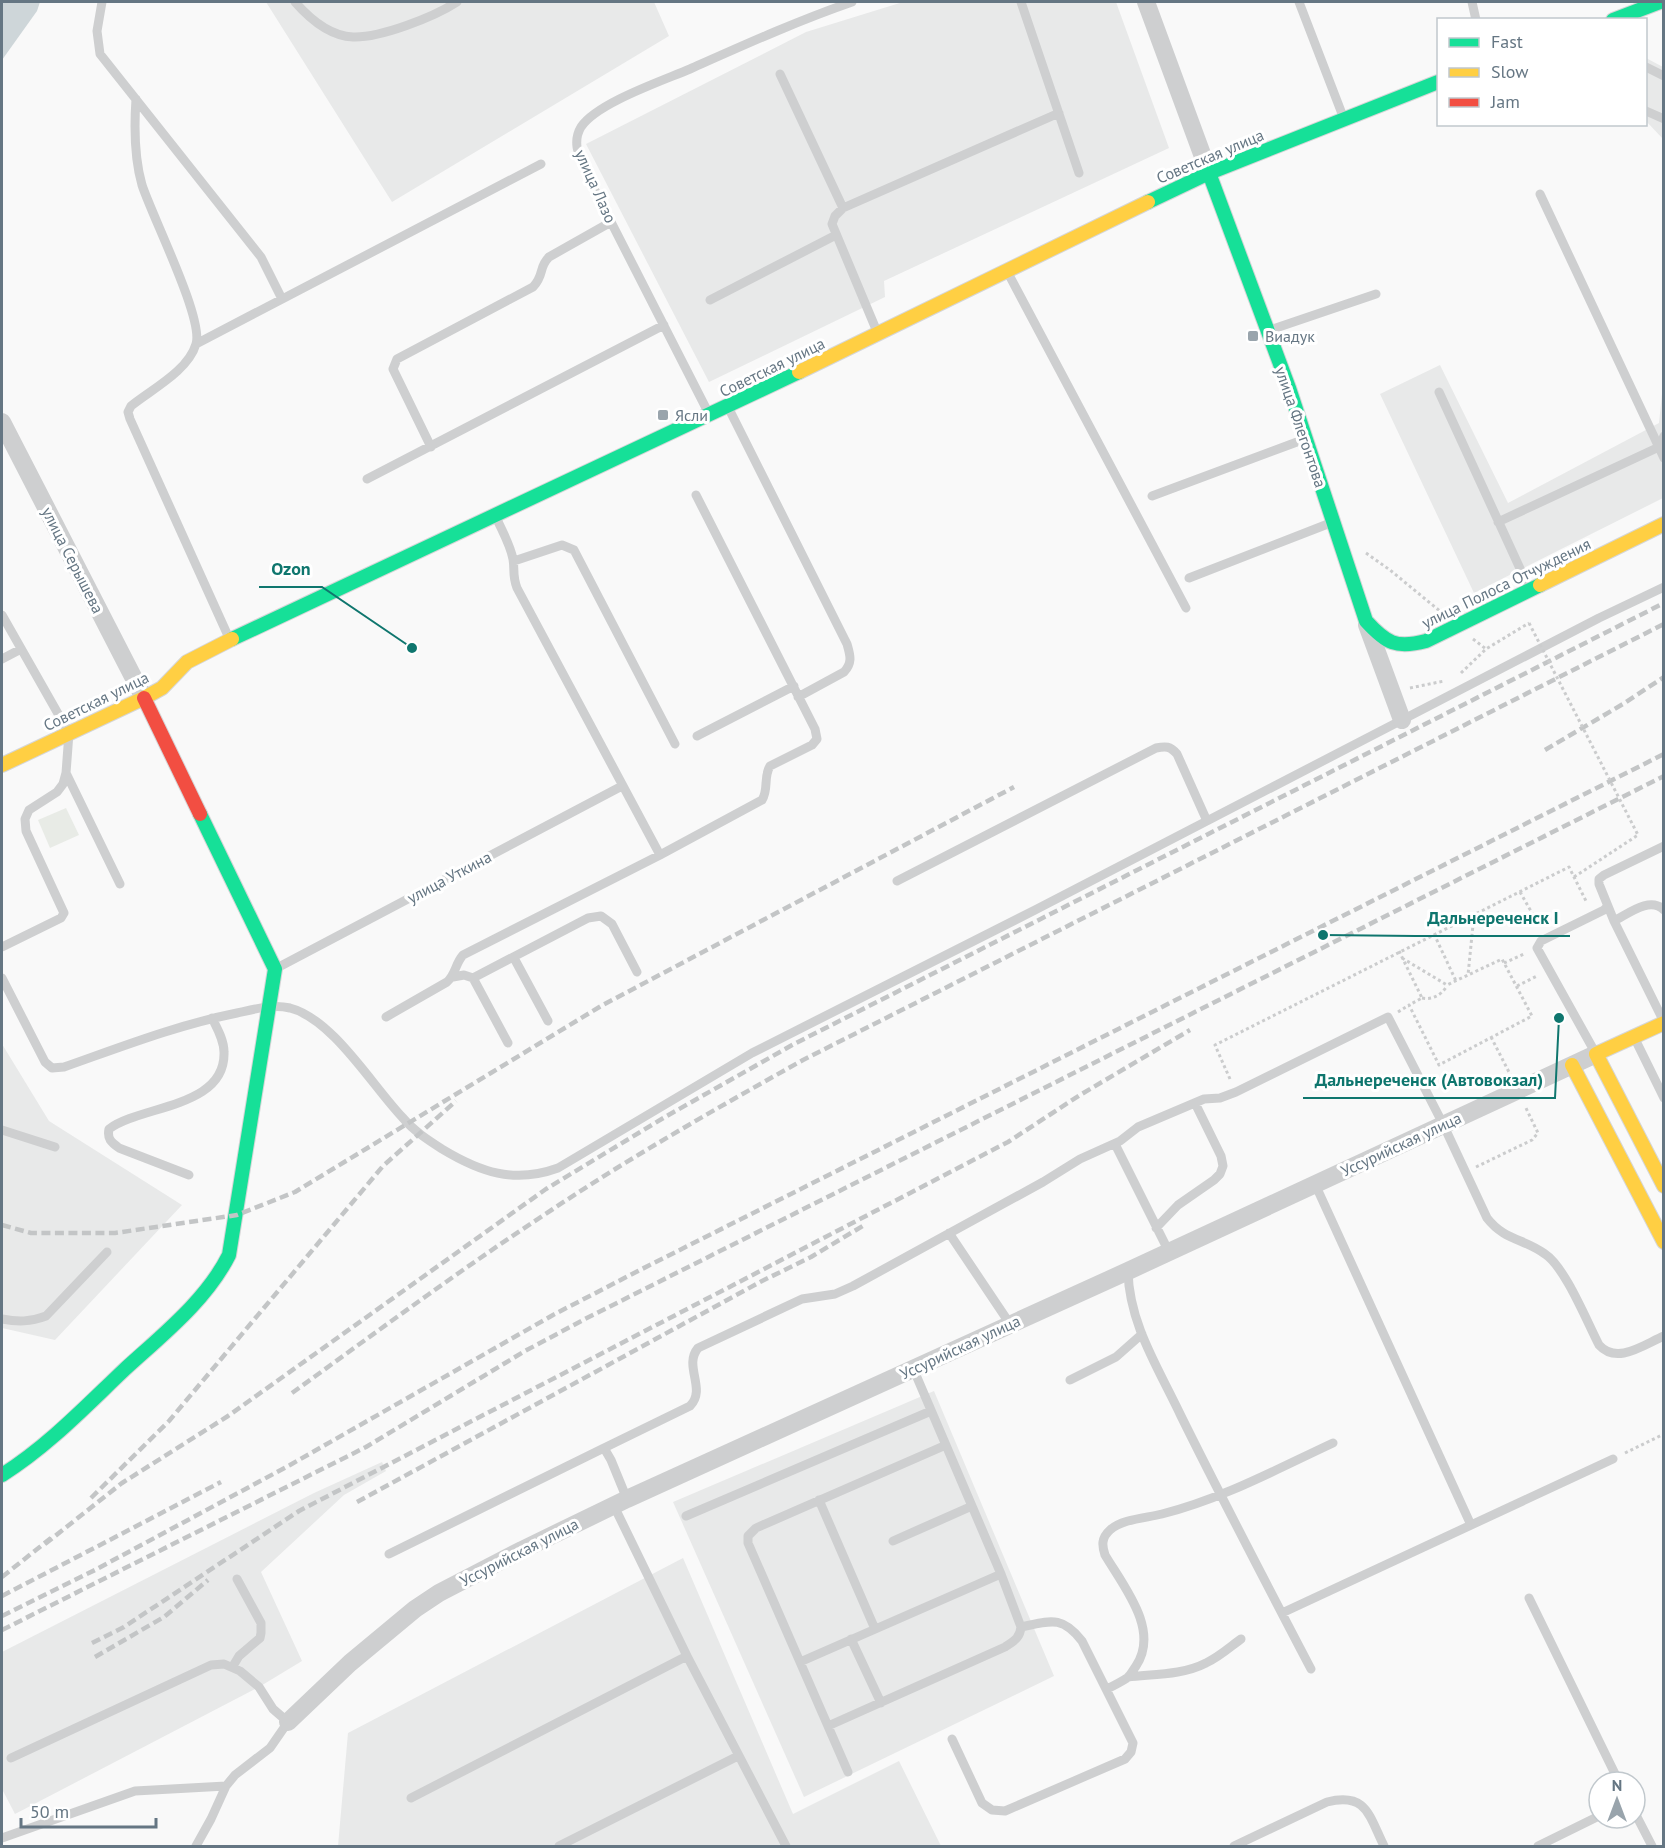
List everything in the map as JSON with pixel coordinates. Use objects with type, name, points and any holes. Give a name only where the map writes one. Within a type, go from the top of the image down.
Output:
[{"type":"main road","points":[[1618,18],[1660,2]]},
{"type":"main road","name":"Советская улица","points":[[2,765],[144,698],[162,688],[187,662],[230,640],[710,416],[1103,222],[1209,173],[1437,82]]},
{"type":"main road","name":"улица Флегонтова","points":[[1209,173],[1289,388],[1366,621]]},
{"type":"main road","name":"улица Полоса Отчуждения","points":[[1366,621],[1381,638],[1400,646],[1413,645],[1664,524]]},
{"type":"main road","points":[[2,1475],[24,1461],[96,1399],[177,1321],[219,1275],[229,1255],[232,1241],[275,969],[144,698]]},
{"type":"main road","name":"Уссурийская улица","points":[[1596,1054],[1664,1022]]},
{"type":"main road","points":[[1596,1054],[1664,1186]]},
{"type":"main road","points":[[1572,1065],[1664,1242]]},
{"type":"street","name":"улица Флегонтова","points":[[1146,2],[1209,173]]},
{"type":"street","name":"улица Серышева","points":[[2,422],[144,698]]},
{"type":"street","name":"улица Флегонтова","points":[[1366,621],[1402,720]]},
{"type":"street","name":"Уссурийская улица","points":[[288,1722],[350,1663],[415,1609],[439,1593],[621,1502],[1596,1054]]},
{"type":"lane","points":[[102,2],[97,31],[100,54],[261,257],[282,299]]},
{"type":"lane","points":[[295,2],[307,15],[334,32],[352,37],[390,31],[436,14],[457,2]]},
{"type":"lane","name":"улица Лазо","points":[[710,416],[585,171],[576,149],[577,137],[591,116],[618,100],[847,2]]},
{"type":"lane","points":[[1021,2],[1079,173]]},
{"type":"lane","points":[[1299,2],[1344,119]]},
{"type":"lane","points":[[1472,2],[1476,18]]},
{"type":"lane","points":[[1647,68],[1664,76]]},
{"type":"lane","points":[[780,74],[843,208]]},
{"type":"lane","points":[[136,99],[135,144],[143,187],[192,312],[198,334],[196,344],[181,367],[131,406],[128,412],[230,640]]},
{"type":"lane","points":[[1647,111],[1664,119]]},
{"type":"lane","points":[[878,334],[836,235],[832,224],[835,216],[843,208],[1059,113]]},
{"type":"lane","points":[[196,344],[541,164]]},
{"type":"lane","points":[[1540,194],[1664,458]]},
{"type":"lane","points":[[431,447],[393,369],[397,359],[533,287],[540,279],[543,263],[549,257],[611,222]]},
{"type":"lane","points":[[710,300],[836,235]]},
{"type":"lane","points":[[1006,271],[1186,608]]},
{"type":"lane","points":[[1268,331],[1376,294]]},
{"type":"lane","points":[[367,479],[664,325]]},
{"type":"lane","points":[[1439,392],[1530,589]]},
{"type":"lane","points":[[728,407],[847,644],[852,659],[850,666],[844,672],[798,697]]},
{"type":"lane","points":[[1498,522],[1659,447],[1664,436]]},
{"type":"lane","points":[[1152,496],[1305,439]]},
{"type":"lane","points":[[453,977],[456,965],[463,956],[762,800],[766,791],[765,777],[770,766],[812,745],[817,739],[815,729],[696,495]]},
{"type":"lane","points":[[496,517],[510,547],[513,561],[512,575],[517,588],[660,855]]},
{"type":"lane","points":[[1189,578],[1333,522]]},
{"type":"lane","points":[[513,561],[562,544],[574,550],[675,744]]},
{"type":"lane","points":[[2,978],[45,1062],[52,1068],[64,1067],[169,1030],[212,1018],[269,1006],[298,1011],[329,1034],[349,1053],[402,1117],[431,1142],[467,1164],[480,1169],[503,1175],[532,1175],[558,1168],[752,1053],[1664,587]]},
{"type":"lane","points":[[2,615],[69,733],[66,773],[57,792],[29,810],[25,819],[26,831],[64,913],[61,918],[2,947]]},
{"type":"lane","points":[[2,659],[21,649]]},
{"type":"lane","points":[[697,736],[794,687]]},
{"type":"lane","points":[[897,881],[1156,748],[1164,746],[1172,748],[1177,754],[1207,821]]},
{"type":"lane","points":[[66,773],[120,884]]},
{"type":"lane","name":"улица Уткина","points":[[275,969],[622,786]]},
{"type":"lane","points":[[1664,846],[1599,879],[1614,921],[1664,1022]]},
{"type":"lane","points":[[1614,921],[1649,904],[1657,905],[1664,910]]},
{"type":"lane","points":[[1596,1054],[1537,948],[1538,944],[1608,906]]},
{"type":"lane","points":[[473,978],[588,918],[601,916],[612,924],[637,972]]},
{"type":"lane","points":[[514,958],[548,1021]]},
{"type":"lane","points":[[386,1017],[453,977],[464,975],[473,978],[508,1043]]},
{"type":"lane","points":[[389,1554],[690,1406],[695,1401],[697,1388],[692,1359],[698,1348],[802,1299],[822,1298],[844,1290],[1043,1182],[1070,1165],[1115,1144],[1138,1127],[1195,1103],[1236,1092],[1388,1017],[1443,1124],[1487,1218],[1496,1229],[1546,1254],[1557,1264],[1603,1350],[1615,1355],[1624,1354],[1664,1336]]},
{"type":"lane","points":[[189,1175],[119,1148],[111,1142],[108,1135],[110,1129],[118,1122],[168,1107],[198,1094],[218,1078],[225,1052],[212,1018]]},
{"type":"lane","points":[[1634,1036],[1664,1098]]},
{"type":"lane","points":[[1156,1228],[1178,1205],[1215,1180],[1223,1166],[1221,1156],[1195,1103]]},
{"type":"lane","points":[[2,1130],[56,1147]]},
{"type":"lane","points":[[1115,1144],[1169,1252]]},
{"type":"lane","points":[[1315,1184],[1471,1525]]},
{"type":"lane","points":[[949,1233],[1010,1324]]},
{"type":"lane","points":[[2,1319],[18,1322],[46,1316],[107,1252]]},
{"type":"lane","points":[[1128,1271],[1128,1290],[1132,1309],[1142,1334],[1220,1495],[1311,1669]]},
{"type":"lane","points":[[1070,1380],[1116,1357],[1142,1334]]},
{"type":"lane","points":[[828,1726],[1005,1647],[1016,1640],[1020,1634],[1021,1627],[1001,1574],[913,1368]]},
{"type":"lane","points":[[686,1516],[931,1412]]},
{"type":"lane","points":[[1128,1677],[1139,1661],[1146,1644],[1136,1608],[1102,1546],[1104,1537],[1111,1529],[1220,1495],[1333,1443]]},
{"type":"lane","points":[[848,1772],[748,1543],[748,1536],[756,1528],[946,1445]]},
{"type":"lane","points":[[604,1448],[611,1460],[621,1502],[687,1656],[786,1846]]},
{"type":"lane","points":[[1282,1613],[1612,1459]]},
{"type":"lane","points":[[819,1500],[875,1629]]},
{"type":"lane","points":[[893,1541],[972,1506]]},
{"type":"lane","points":[[800,1662],[1001,1574]]},
{"type":"lane","points":[[233,1666],[239,1656],[255,1642],[261,1633],[261,1623],[237,1579]]},
{"type":"lane","points":[[1528,1598],[1614,1770]]},
{"type":"lane","points":[[952,1739],[982,1803],[992,1810],[1005,1811],[1125,1759],[1131,1752],[1133,1743],[1082,1641],[1073,1629],[1062,1623],[1048,1622],[1021,1627]]},
{"type":"lane","points":[[851,1639],[881,1702]]},
{"type":"lane","points":[[1107,1689],[1128,1677],[1184,1671],[1198,1667],[1209,1662],[1241,1639]]},
{"type":"lane","points":[[411,1798],[687,1656]]},
{"type":"lane","points":[[11,1758],[211,1665],[233,1666],[259,1687],[273,1709],[288,1722],[270,1748],[235,1775],[226,1786],[196,1846]]},
{"type":"lane","points":[[559,1846],[738,1756]]},
{"type":"lane","points":[[2,1838],[135,1791],[226,1786]]},
{"type":"lane","points":[[1234,1846],[1327,1802],[1342,1798],[1355,1800],[1365,1809],[1384,1846]]},
{"type":"lane","points":[[1538,1846],[1587,1822]]},
{"type":"lane","points":[[1644,1830],[1652,1846]]},
{"type":"path","points":[[1366,553],[1486,649]]},
{"type":"path","points":[[1460,674],[1486,649],[1529,623],[1638,835],[1574,877]]},
{"type":"path","points":[[1391,690],[1446,681]]},
{"type":"path","points":[[1236,1092],[1215,1045],[1569,867],[1593,916]]},
{"type":"path","points":[[1520,892],[1547,939]]},
{"type":"path","points":[[1468,975],[1474,915]]},
{"type":"path","points":[[1434,934],[1456,981]]},
{"type":"path","points":[[1504,963],[1537,948]]},
{"type":"path","points":[[1399,951],[1422,998]]},
{"type":"path","points":[[1402,957],[1447,985]]},
{"type":"path","points":[[1388,1017],[1409,1005],[1422,998],[1429,999],[1443,993],[1447,985],[1502,959],[1532,1016],[1439,1065],[1409,1005]]},
{"type":"path","points":[[1517,986],[1548,970]]},
{"type":"path","points":[[1466,1172],[1532,1140],[1538,1133],[1491,1037]]},
{"type":"path","points":[[1612,1459],[1664,1434]]},
{"type":"shaded area","points":[[2,2],[40,2],[37,11],[2,60]]},
{"type":"shaded area","points":[[266,2],[654,2],[669,36],[392,202]]},
{"type":"shaded area","points":[[903,2],[1116,2],[1169,148],[884,281],[885,297],[709,382],[586,144],[806,32]]},
{"type":"shaded area","points":[[1647,59],[1663,67],[1663,139],[1647,122]]},
{"type":"shaded area","points":[[1440,365],[1508,503],[1659,423],[1663,384],[1663,498],[1474,593],[1380,394]]},
{"type":"shaded area","points":[[66,808],[79,835],[50,848],[38,820]]},
{"type":"shaded area","points":[[2,1044],[49,1121],[182,1205],[55,1340],[2,1328]]},
{"type":"shaded area","points":[[934,1391],[1054,1676],[804,1797],[673,1502]]},
{"type":"shaded area","points":[[382,1462],[386,1471],[344,1495],[261,1572],[302,1661],[259,1687],[15,1814],[2,1789],[2,1652],[314,1493]]},
{"type":"shaded area","points":[[683,1558],[793,1814],[899,1761],[941,1846],[338,1846],[348,1733]]},
{"type":"railway","points":[[45,1544],[122,1483],[228,1416],[546,1189],[665,1117],[794,1044],[1664,603]]},
{"type":"railway","points":[[292,1393],[454,1276],[584,1189],[677,1132],[803,1060],[1664,624]]},
{"type":"railway","points":[[1545,750],[1664,677]]},
{"type":"railway","points":[[2,1616],[95,1570],[290,1465],[553,1315],[1664,754]]},
{"type":"railway","points":[[2,1630],[366,1447],[525,1351],[585,1319],[1664,776]]},
{"type":"railway","points":[[2,1225],[31,1233],[115,1233],[237,1215],[295,1192],[601,1006],[1014,787]]},
{"type":"railway","points":[[92,1643],[124,1627],[299,1511],[1008,1142],[1080,1095],[1190,1030]]},
{"type":"railway","points":[[91,1498],[169,1421],[383,1166],[456,1101]]},
{"type":"railway","points":[[357,1502],[762,1281],[811,1257],[866,1224]]},
{"type":"railway","points":[[2,1596],[221,1482]]},
{"type":"railway","points":[[2,1577],[51,1538]]},
{"type":"railway","points":[[95,1657],[164,1617],[208,1580]]},
{"type":"traffic: fast","points":[[1618,18],[1660,2]]},
{"type":"traffic: fast","points":[[1148,202],[1209,173],[1437,82]]},
{"type":"traffic: fast","points":[[1209,173],[1289,388],[1366,621],[1380,635],[1392,642],[1407,644],[1426,641],[1540,585]]},
{"type":"traffic: fast","points":[[232,639],[799,372]]},
{"type":"traffic: fast","points":[[2,1475],[51,1439],[182,1317],[208,1288],[229,1255],[275,969],[200,814]]},
{"type":"traffic: slow","points":[[799,372],[1148,202]]},
{"type":"traffic: slow","points":[[1540,585],[1664,524]]},
{"type":"traffic: slow","points":[[2,765],[144,698],[162,688],[187,662],[232,639]]},
{"type":"traffic: slow","points":[[1664,1023],[1596,1054],[1664,1186]]},
{"type":"traffic: slow","points":[[1572,1065],[1664,1242]]},
{"type":"traffic: jam","points":[[144,698],[200,814]]},
{"type":"place","name":"Виадук","points":[[1253,336]]},
{"type":"place","name":"Ясли","points":[[663,415]]},
{"type":"place","name":"Ozon","points":[[412,648]]},
{"type":"place","name":"Дальнереченск I","points":[[1323,935]]},
{"type":"place","name":"Дальнереченск (Автовокзал)","points":[[1559,1018]]}]
